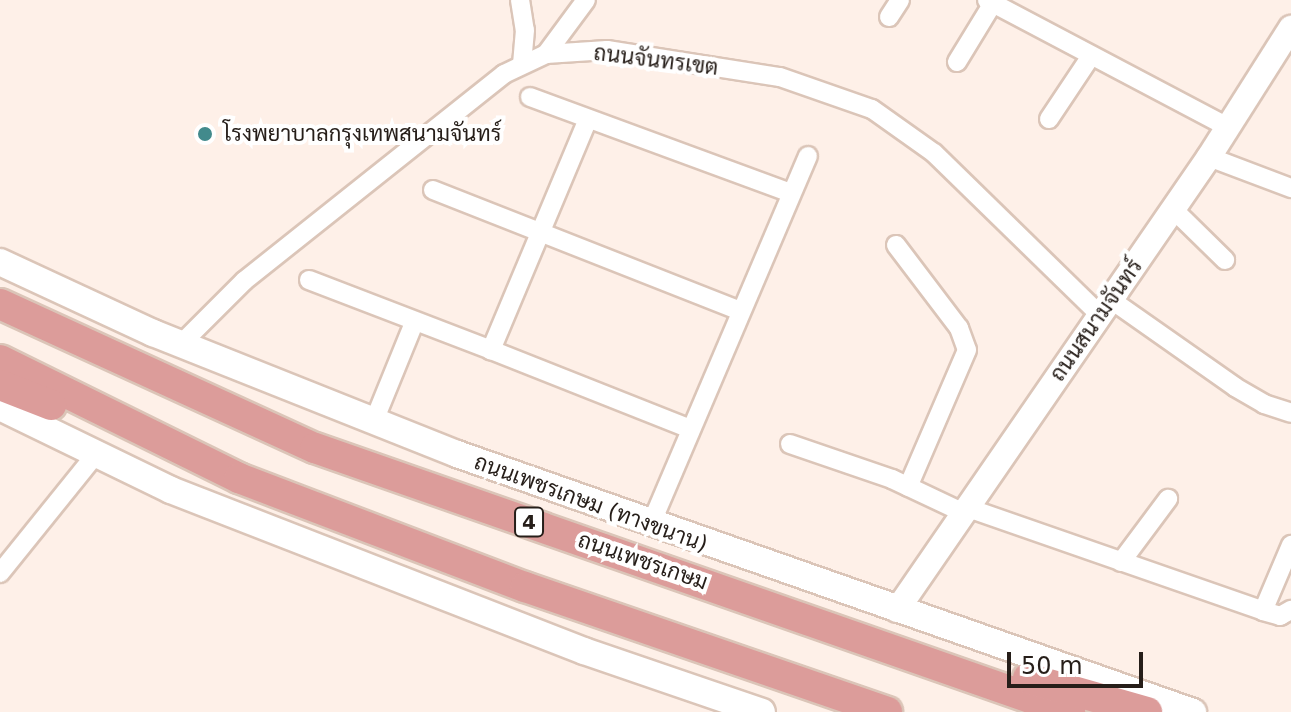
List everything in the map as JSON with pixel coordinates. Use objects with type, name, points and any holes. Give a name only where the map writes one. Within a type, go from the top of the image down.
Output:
[{"type":"highway","name":"ถนนเพชรเกษม","points":[[0,304],[315,448],[845,630],[1070,712]]},
{"type":"highway","points":[[0,360],[239,478]]},
{"type":"highway","points":[[0,385],[497,577],[883,711]]},
{"type":"highway","points":[[845,630],[1147,712]]},
{"type":"main road","name":"ถนนเพชรเกษม (ทางขนาน)","points":[[0,262],[182,343],[374,421],[651,524],[1193,712]]},
{"type":"main road","points":[[0,407],[171,490],[584,651],[762,712]]},
{"type":"street","points":[[520,0],[525,30],[522,64]]},
{"type":"street","points":[[546,54],[586,0]]},
{"type":"street","points":[[889,17],[900,0]]},
{"type":"street","points":[[957,62],[990,2],[1226,126]]},
{"type":"street","name":"ถนนสนามจันทร์","points":[[897,610],[1209,157],[1291,28]]},
{"type":"street","name":"ถนนจันทรเขต","points":[[182,343],[253,273],[455,108],[522,64],[546,54],[607,50],[780,77],[872,109],[934,153],[1105,307],[1264,404],[1291,413]]},
{"type":"street","points":[[1049,119],[1091,56]]},
{"type":"street","points":[[530,97],[791,193]]},
{"type":"street","points":[[491,350],[588,119]]},
{"type":"street","points":[[651,524],[738,310],[808,156]]},
{"type":"street","points":[[1209,157],[1291,188]]},
{"type":"street","points":[[433,190],[540,228],[738,310]]},
{"type":"street","points":[[1173,209],[1225,260]]},
{"type":"street","points":[[896,245],[959,328],[967,350],[908,487]]},
{"type":"street","points":[[309,280],[688,428]]},
{"type":"street","points":[[374,421],[414,323]]},
{"type":"street","points":[[790,444],[966,510],[1263,611],[1280,616],[1291,610]]},
{"type":"street","points":[[3,563],[96,454]]},
{"type":"street","points":[[1121,562],[1168,499]]},
{"type":"street","points":[[1263,611],[1291,545]]},
{"type":"place","name":"โรงพยาบาลกรุงเทพสนามจันทร์","points":[[205,134]]}]
